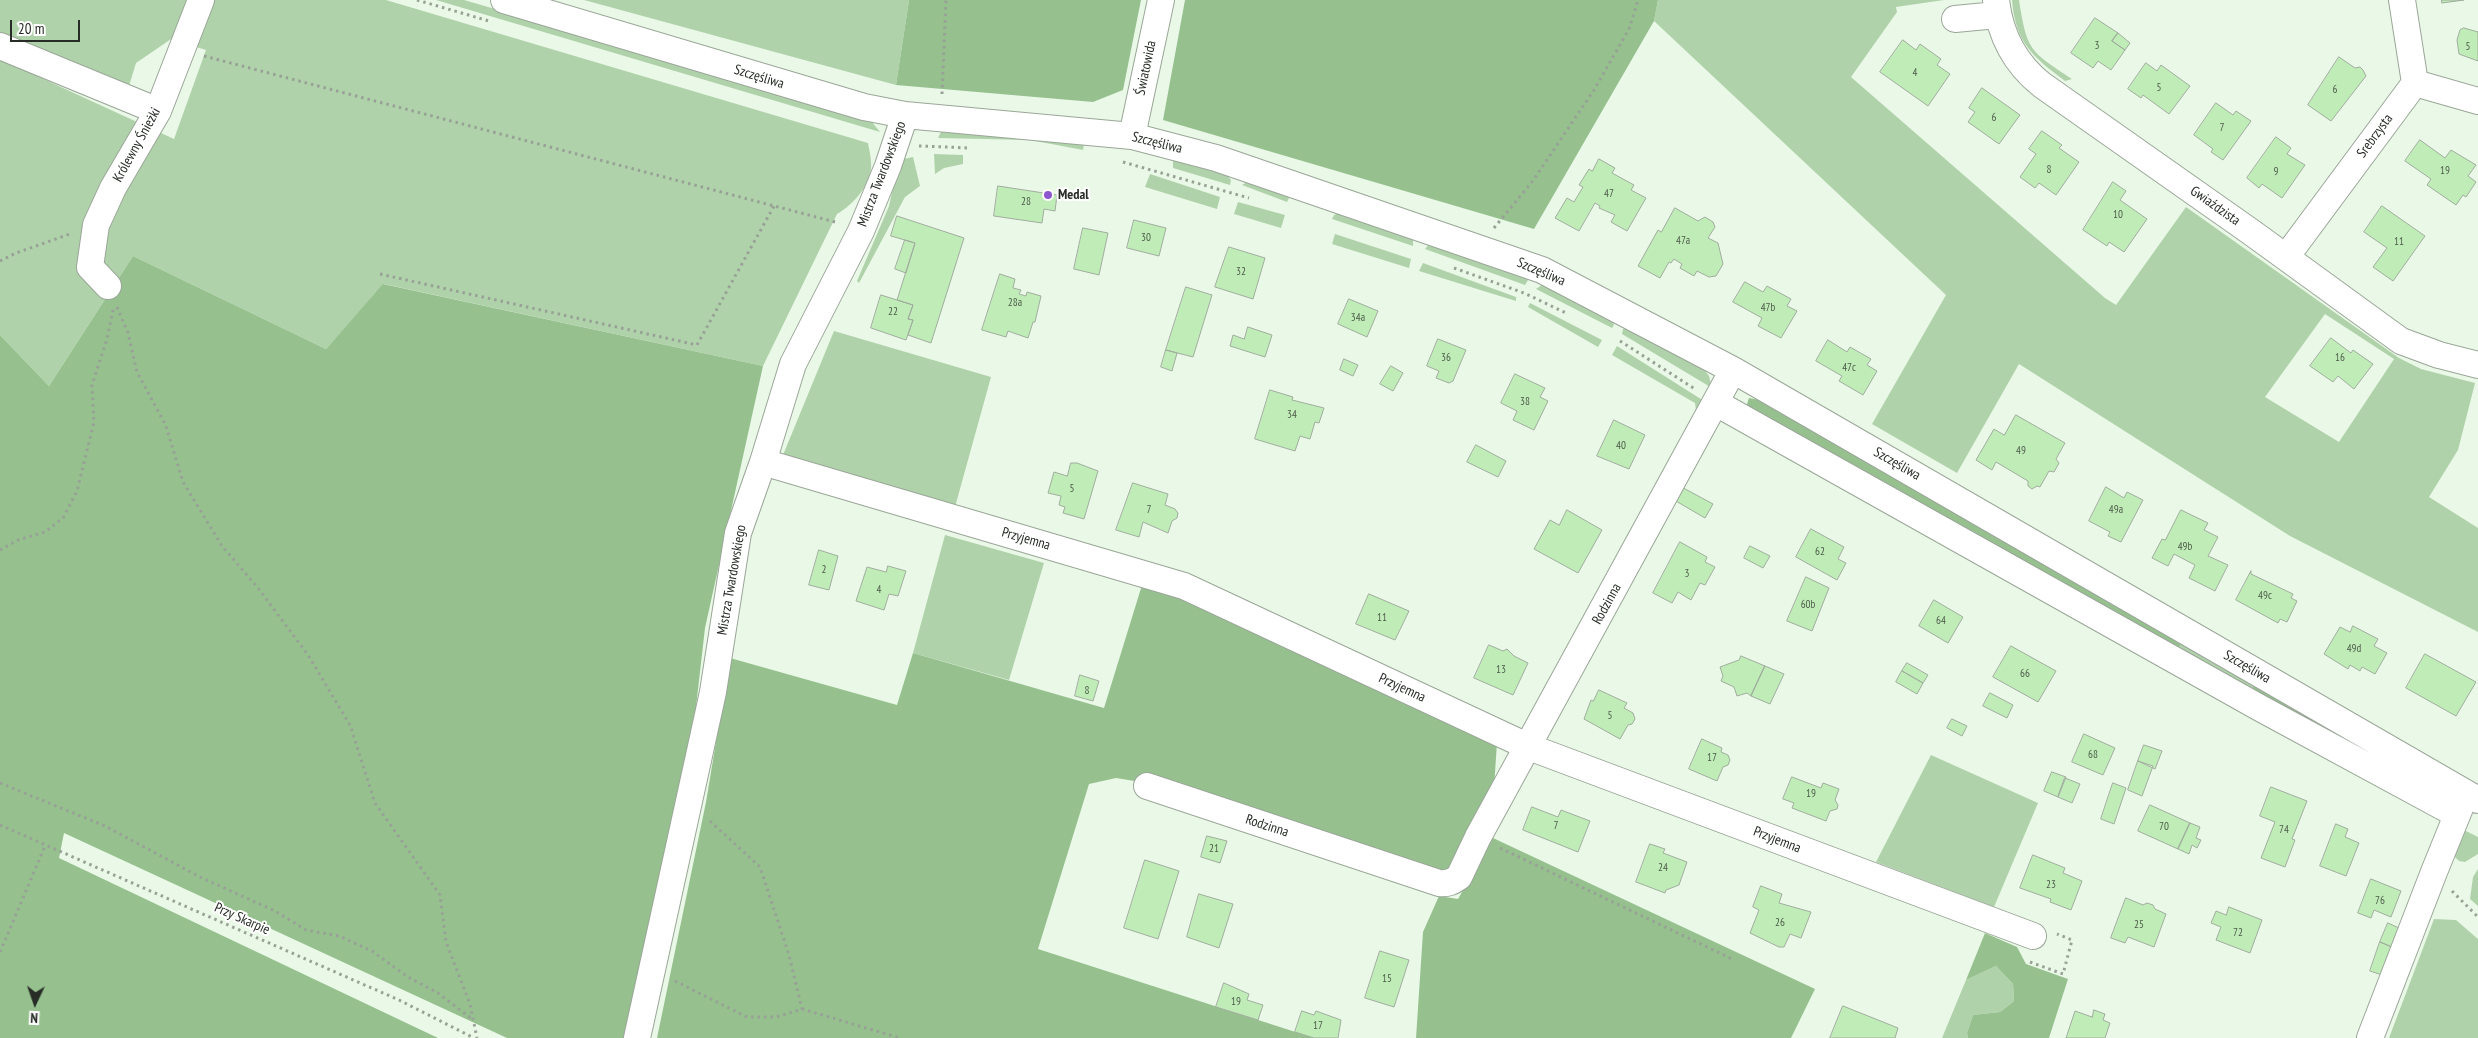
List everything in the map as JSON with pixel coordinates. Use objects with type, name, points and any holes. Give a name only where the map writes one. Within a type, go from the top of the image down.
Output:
[{"type":"street","name":"Królewny Śnieżki","points":[[108,286],[90,267],[96,225],[113,188],[158,111],[201,0]]},
{"type":"street","name":"Szczęśliwa","points":[[504,0],[837,100],[905,115],[1132,136],[1216,158],[1542,270],[1733,370],[2467,802]]},
{"type":"street","name":"Światowida","points":[[1132,136],[1161,0]]},
{"type":"street","points":[[2402,0],[2415,83],[2478,101]]},
{"type":"street","points":[[1955,19],[1997,8]]},
{"type":"street","name":"Gwiaździsta","points":[[1997,8],[2012,53],[2035,79],[2400,340],[2439,355],[2478,365]]},
{"type":"street","points":[[0,46],[158,111]]},
{"type":"street","name":"Srebrzysta","points":[[2286,257],[2415,83]]},
{"type":"street","name":"Mistrza Twardowskiego","points":[[637,1038],[713,692],[738,533],[763,462],[793,364],[861,231],[888,166],[905,115]]},
{"type":"street","name":"Rodzinna","points":[[1147,786],[1439,883],[1451,882],[1459,877],[1478,837],[1529,747],[1733,370]]},
{"type":"street","points":[[1716,402],[2260,708],[2467,802],[2434,872],[2370,1038]]},
{"type":"street","name":"Przyjemna","points":[[763,462],[1184,586],[1529,747],[2039,944]]},
{"type":"path","points":[[942,119],[946,0]]},
{"type":"path","points":[[1490,232],[1532,182],[1594,90],[1630,30],[1638,0]]},
{"type":"path","points":[[180,51],[774,206],[861,231]]},
{"type":"path","points":[[914,146],[971,148]]},
{"type":"path","points":[[1116,160],[1251,198]]},
{"type":"path","points":[[380,274],[697,345],[774,206]]},
{"type":"path","points":[[0,261],[16,253],[96,225]]},
{"type":"path","points":[[1452,268],[1524,293],[1568,314]]},
{"type":"path","points":[[0,550],[18,540],[45,532],[62,518],[76,491],[94,422],[92,385],[108,339],[115,302],[128,333],[137,372],[166,426],[183,482],[222,546],[258,588],[308,654],[350,725],[375,803],[440,895],[446,942],[470,1004],[475,1038]]},
{"type":"path","points":[[1614,337],[1716,402]]},
{"type":"path","points":[[0,783],[105,826],[200,877],[275,911],[306,930],[339,936],[372,951],[408,977],[438,993],[473,1020]]},
{"type":"path","points":[[688,806],[717,825],[760,866],[789,955],[802,1009]]},
{"type":"path","name":"Przy Skarpie","points":[[0,825],[399,1000],[475,1038]]},
{"type":"path","points":[[1478,837],[1732,959]]},
{"type":"path","points":[[0,952],[45,846]]},
{"type":"path","points":[[2434,872],[2478,917]]},
{"type":"path","points":[[2072,940],[2063,974],[2039,944],[2072,940]]},
{"type":"path","points":[[651,972],[681,983],[747,1017],[776,1017],[802,1009],[900,1038]]},
{"type":"green space","points":[[0,0],[192,0],[177,35],[136,63],[129,86],[0,35]]},
{"type":"green space","points":[[212,0],[386,0],[868,143],[871,171],[861,193],[837,214],[763,366],[384,284],[326,349],[133,256],[49,386],[0,335],[0,59],[174,139],[206,50],[193,46]]},
{"type":"green space","points":[[436,0],[464,0],[868,117],[880,132]]},
{"type":"green space","points":[[584,0],[909,0],[896,85]]},
{"type":"green space","points":[[909,0],[1141,0],[1123,90],[1093,102],[896,85]]},
{"type":"green space","points":[[1185,0],[1658,0],[1654,21],[1534,229],[1163,120]]},
{"type":"green space","points":[[1658,0],[1944,0],[1896,7],[1897,12],[1851,77],[2105,298],[2116,305],[2186,207],[2399,358],[2421,369],[2475,383],[2458,450],[2429,497],[2478,528],[2478,632],[2290,536],[2019,364],[1957,473],[1872,424],[1946,295],[1654,21]],"holes":[[[2325,314],[2394,359],[2339,442],[2265,397]]]},
{"type":"green space","points":[[2012,0],[2019,0],[2025,30],[2033,48],[2047,62],[2072,79],[2065,81],[2035,56],[2028,47],[2017,27]]},
{"type":"green space","points":[[941,132],[1080,141],[1084,145],[1083,150],[1030,140],[938,138]]},
{"type":"green space","points":[[934,154],[963,155],[963,164],[944,168],[935,174]]},
{"type":"green space","points":[[913,157],[920,186],[905,197],[859,283],[857,281],[889,206],[899,160]]},
{"type":"green space","points":[[1173,160],[1227,175],[1231,180],[1230,185],[1173,168]]},
{"type":"green space","points":[[1150,174],[1220,197],[1217,209],[1145,187]]},
{"type":"green space","points":[[1247,182],[1286,194],[1289,198],[1287,202],[1242,185]]},
{"type":"green space","points":[[1238,202],[1285,215],[1281,228],[1234,214]]},
{"type":"green space","points":[[1339,213],[1413,238],[1413,246],[1332,219],[1334,215]]},
{"type":"green space","points":[[1335,234],[1411,259],[1409,268],[1332,244]]},
{"type":"green space","points":[[1430,243],[1525,277],[1528,280],[1525,285],[1425,249]]},
{"type":"green space","points":[[133,256],[326,349],[383,284],[763,366],[705,628],[691,751],[624,1038],[507,1038],[64,833],[59,858],[438,1038],[0,1038],[0,335],[49,386]]},
{"type":"green space","points":[[1423,263],[1516,297],[1516,301],[1419,271]]},
{"type":"green space","points":[[1543,284],[1612,319],[1614,325],[1612,328],[1536,289]]},
{"type":"green space","points":[[1530,303],[1602,340],[1598,347],[1528,307]]},
{"type":"green space","points":[[1630,328],[1703,368],[1709,376],[1712,388],[1622,334],[1623,329]]},
{"type":"green space","points":[[834,331],[991,377],[955,507],[783,455]]},
{"type":"green space","points":[[1617,346],[1704,401],[1697,418],[1695,403],[1612,355]]},
{"type":"green space","points":[[1749,398],[1764,401],[2183,641],[2175,653],[1750,409],[1747,404]]},
{"type":"green space","points":[[945,535],[1044,563],[1009,680],[913,653]]},
{"type":"green space","points":[[1142,585],[1184,598],[1497,743],[1494,787],[1447,874],[1190,790],[1116,778],[1089,784],[1038,949],[1314,1038],[657,1038],[706,802],[730,658],[897,705],[913,653],[1104,708]]},
{"type":"green space","points":[[2183,641],[2256,683],[2249,692],[2175,653]]},
{"type":"green space","points":[[2256,683],[2332,726],[2325,734],[2249,692]]},
{"type":"green space","points":[[1931,755],[2038,803],[1994,907],[1876,862]]},
{"type":"green space","points":[[2458,827],[2478,837],[2478,854],[2465,862],[2459,861],[2454,856]]},
{"type":"green space","points":[[1493,838],[1815,989],[1791,1038],[1416,1038],[1423,932],[1439,896],[1458,899]]},
{"type":"green space","points":[[2478,869],[2478,906],[2470,899],[2473,877]]},
{"type":"green space","points":[[2434,919],[2456,920],[2478,939],[2478,1038],[2389,1038]]},
{"type":"green space","points":[[1985,933],[2017,947],[2026,964],[2068,979],[2049,1038],[1968,1038],[1967,1033],[1973,1015],[2000,1012],[2014,1001],[2013,984],[1996,966],[1966,980]]},
{"type":"green space","points":[[1996,966],[2013,984],[2014,1001],[2000,1012],[1973,1015],[1967,1033],[1968,1038],[1942,1038],[1966,980]]},
{"type":"building","points":[[2442,0],[2464,0],[2442,3]]},
{"type":"building","points":[[2095,18],[2118,33],[2112,41],[2125,50],[2111,70],[2098,61],[2093,68],[2071,53]]},
{"type":"building","points":[[2464,28],[2478,32],[2478,61],[2459,54],[2457,40],[2460,30]]},
{"type":"building","points":[[2118,33],[2130,43],[2125,50],[2112,41]]},
{"type":"building","points":[[1903,40],[1916,50],[1920,44],[1941,59],[1937,65],[1950,74],[1928,106],[1880,72]]},
{"type":"building","points":[[2339,57],[2355,68],[2360,67],[2366,76],[2331,121],[2308,105]]},
{"type":"building","points":[[2146,63],[2157,71],[2161,65],[2190,86],[2169,114],[2143,95],[2141,98],[2128,89]]},
{"type":"building","points":[[1982,88],[2020,115],[1999,144],[1968,122],[1975,112],[1969,108]]},
{"type":"building","points":[[2216,103],[2233,115],[2236,111],[2251,121],[2223,160],[2211,152],[2213,149],[2194,135]]},
{"type":"building","points":[[2042,131],[2062,145],[2059,148],[2079,162],[2056,195],[2039,183],[2035,188],[2020,177],[2036,154],[2029,149]]},
{"type":"building","points":[[2276,137],[2291,148],[2287,154],[2305,165],[2282,198],[2262,184],[2259,188],[2247,178]]},
{"type":"building","points":[[2420,140],[2445,158],[2451,150],[2476,165],[2468,176],[2476,182],[2466,197],[2463,195],[2456,205],[2427,185],[2431,179],[2405,161]]},
{"type":"building","points":[[1599,159],[1615,168],[1612,173],[1634,185],[1631,190],[1646,198],[1627,231],[1611,222],[1615,215],[1599,208],[1600,206],[1595,203],[1579,231],[1555,218],[1567,198],[1574,202],[1583,187],[1579,185],[1589,169],[1592,171]]},
{"type":"building","points":[[2113,182],[2126,191],[2120,200],[2147,219],[2124,252],[2109,242],[2107,246],[2083,230]]},
{"type":"building","points":[[998,186],[1057,195],[1055,211],[1044,209],[1042,223],[994,216]]},
{"type":"building","points":[[2382,206],[2425,236],[2393,281],[2373,267],[2387,248],[2364,232]]},
{"type":"building","points":[[1675,208],[1698,221],[1705,217],[1713,222],[1715,227],[1708,238],[1718,243],[1723,264],[1716,276],[1709,277],[1697,271],[1694,276],[1680,268],[1682,264],[1674,259],[1671,263],[1669,262],[1660,278],[1638,266],[1658,230],[1661,232]]},
{"type":"building","points":[[897,216],[964,238],[931,343],[908,335],[913,320],[908,319],[913,305],[897,300],[915,243],[891,236]]},
{"type":"building","points":[[1134,220],[1166,228],[1159,256],[1127,248]]},
{"type":"building","points":[[1083,228],[1108,233],[1099,275],[1074,269]]},
{"type":"building","points":[[905,240],[915,243],[906,273],[895,269]]},
{"type":"building","points":[[1229,247],[1265,258],[1253,299],[1215,287]]},
{"type":"building","points":[[1000,274],[1015,279],[1013,288],[1021,290],[1019,294],[1026,296],[1027,292],[1041,296],[1035,322],[1033,322],[1028,338],[1008,331],[1006,337],[982,330]]},
{"type":"building","points":[[1745,282],[1763,292],[1767,286],[1791,299],[1787,306],[1797,311],[1781,338],[1758,326],[1762,318],[1733,302]]},
{"type":"building","points":[[1186,287],[1212,295],[1193,357],[1166,350]]},
{"type":"building","points":[[881,295],[913,305],[908,319],[913,320],[906,340],[871,328]]},
{"type":"building","points":[[1349,299],[1378,311],[1367,337],[1338,324]]},
{"type":"building","points":[[1248,327],[1272,335],[1265,357],[1230,346],[1233,335],[1244,339]]},
{"type":"building","points":[[2331,338],[2351,353],[2353,350],[2373,364],[2354,389],[2338,376],[2333,382],[2310,366]]},
{"type":"building","points":[[1438,339],[1466,350],[1453,381],[1449,383],[1436,378],[1439,371],[1427,366]]},
{"type":"building","points":[[1828,340],[1847,352],[1850,347],[1871,359],[1867,365],[1877,371],[1863,395],[1839,381],[1842,376],[1816,361]]},
{"type":"building","points":[[1166,350],[1177,353],[1172,371],[1161,367]]},
{"type":"building","points":[[1344,359],[1358,365],[1353,376],[1340,370]]},
{"type":"building","points":[[1391,366],[1403,373],[1393,391],[1380,384]]},
{"type":"building","points":[[1515,374],[1545,388],[1540,397],[1548,401],[1534,430],[1513,420],[1517,411],[1501,403]]},
{"type":"building","points":[[1270,390],[1293,397],[1292,400],[1324,408],[1319,423],[1315,422],[1310,439],[1300,436],[1295,451],[1255,439]]},
{"type":"building","points":[[2016,415],[2065,443],[2056,459],[2059,463],[2054,472],[2049,471],[2040,487],[2037,486],[2032,489],[2028,486],[2028,481],[1996,462],[1992,470],[1976,460],[1994,429],[2004,435]]},
{"type":"building","points":[[1614,420],[1645,435],[1629,469],[1597,456]]},
{"type":"building","points":[[1476,445],[1506,461],[1498,477],[1467,462]]},
{"type":"building","points":[[1071,463],[1077,463],[1098,471],[1084,519],[1063,513],[1065,507],[1059,505],[1061,496],[1048,493],[1054,472],[1067,476]]},
{"type":"building","points":[[1133,483],[1168,494],[1165,505],[1175,509],[1178,513],[1177,518],[1172,521],[1168,533],[1143,522],[1139,537],[1116,530]]},
{"type":"building","points":[[1676,484],[1713,504],[1705,518],[1669,497]]},
{"type":"building","points":[[2106,487],[2124,498],[2127,492],[2143,500],[2121,542],[2108,536],[2110,532],[2089,521]]},
{"type":"building","points":[[1567,510],[1602,530],[1578,573],[1534,549],[1550,520],[1559,525]]},
{"type":"building","points":[[2181,510],[2208,523],[2204,530],[2218,537],[2208,556],[2228,565],[2215,591],[2189,578],[2195,565],[2174,554],[2168,566],[2152,558],[2162,539],[2165,540]]},
{"type":"building","points":[[1811,529],[1844,547],[1838,559],[1846,563],[1837,580],[1796,557]]},
{"type":"building","points":[[1680,542],[1707,557],[1705,562],[1715,567],[1705,585],[1700,583],[1691,600],[1678,592],[1672,603],[1653,593]]},
{"type":"building","points":[[1750,546],[1770,556],[1763,568],[1744,558]]},
{"type":"building","points":[[819,550],[838,556],[829,590],[809,585]]},
{"type":"building","points":[[888,566],[906,571],[898,596],[889,594],[884,610],[856,601],[867,567],[886,572]]},
{"type":"building","points":[[2251,571],[2251,574],[2293,594],[2291,598],[2297,601],[2287,622],[2280,619],[2278,623],[2236,600]]},
{"type":"building","points":[[1806,577],[1829,588],[1812,631],[1787,621]]},
{"type":"building","points":[[1369,594],[1409,611],[1395,640],[1356,624]]},
{"type":"building","points":[[1934,600],[1963,617],[1948,643],[1919,626]]},
{"type":"building","points":[[2353,626],[2378,639],[2374,646],[2387,653],[2375,674],[2362,667],[2360,671],[2350,665],[2348,669],[2324,654],[2340,627],[2350,632]]},
{"type":"building","points":[[1489,645],[1503,651],[1507,649],[1514,656],[1528,663],[1513,695],[1474,678]]},
{"type":"building","points":[[2011,646],[2056,671],[2038,702],[1993,677]]},
{"type":"building","points":[[2425,654],[2476,682],[2456,716],[2406,688]]},
{"type":"building","points":[[1741,656],[1765,666],[1751,696],[1747,693],[1737,696],[1734,687],[1721,681],[1723,676],[1720,667],[1739,660]]},
{"type":"building","points":[[1907,663],[1928,675],[1923,683],[1902,671]]},
{"type":"building","points":[[1765,666],[1784,674],[1770,704],[1751,696]]},
{"type":"building","points":[[1902,671],[1923,683],[1917,694],[1896,682]]},
{"type":"building","points":[[1080,675],[1099,681],[1093,701],[1075,696]]},
{"type":"building","points":[[1599,690],[1627,703],[1624,708],[1633,713],[1635,719],[1632,724],[1628,725],[1620,739],[1584,719],[1591,700],[1593,701]]},
{"type":"building","points":[[1990,693],[2013,705],[2007,718],[1983,706]]},
{"type":"building","points":[[1952,719],[1967,726],[1962,736],[1947,728]]},
{"type":"building","points":[[2084,734],[2115,748],[2103,775],[2072,762]]},
{"type":"building","points":[[1702,739],[1722,748],[1721,752],[1728,755],[1730,760],[1728,765],[1723,767],[1717,781],[1689,769]]},
{"type":"building","points":[[2144,745],[2162,751],[2155,769],[2138,761]]},
{"type":"building","points":[[2138,761],[2153,766],[2142,796],[2128,790]]},
{"type":"building","points":[[2052,772],[2066,777],[2058,797],[2044,791]]},
{"type":"building","points":[[1792,777],[1821,788],[1823,783],[1839,789],[1835,800],[1838,805],[1837,809],[1830,811],[1826,821],[1792,808],[1794,803],[1783,799]]},
{"type":"building","points":[[2065,778],[2080,784],[2072,803],[2058,797]]},
{"type":"building","points":[[2113,783],[2126,788],[2114,824],[2101,819]]},
{"type":"building","points":[[2271,787],[2307,801],[2292,839],[2295,840],[2285,867],[2261,858],[2275,822],[2260,816]]},
{"type":"building","points":[[2150,805],[2190,823],[2178,849],[2138,831]]},
{"type":"building","points":[[1532,807],[1558,817],[1561,810],[1590,821],[1578,852],[1523,830]]},
{"type":"building","points":[[2190,823],[2200,827],[2196,838],[2201,840],[2197,848],[2192,845],[2189,854],[2178,849]]},
{"type":"building","points":[[2336,824],[2348,829],[2345,837],[2359,843],[2346,876],[2320,866]]},
{"type":"building","points":[[1207,836],[1227,841],[1220,863],[1201,857]]},
{"type":"building","points":[[1650,844],[1665,849],[1663,853],[1687,862],[1679,885],[1666,890],[1665,893],[1636,882]]},
{"type":"building","points":[[2033,855],[2065,868],[2063,873],[2082,881],[2071,910],[2050,902],[2051,899],[2020,888]]},
{"type":"building","points":[[1145,860],[1179,871],[1158,939],[1124,928]]},
{"type":"building","points":[[2371,879],[2401,891],[2391,917],[2374,910],[2371,918],[2358,913]]},
{"type":"building","points":[[1761,886],[1782,894],[1779,903],[1811,912],[1801,938],[1790,934],[1784,947],[1779,947],[1750,933],[1759,910],[1753,907]]},
{"type":"building","points":[[1199,894],[1233,904],[1219,948],[1187,937]]},
{"type":"building","points":[[2126,898],[2143,905],[2147,903],[2153,905],[2155,909],[2166,914],[2154,947],[2128,937],[2125,943],[2111,938]]},
{"type":"building","points":[[2229,907],[2262,920],[2250,953],[2216,940],[2221,927],[2211,923],[2216,911],[2226,915]]},
{"type":"building","points":[[2388,923],[2399,928],[2392,947],[2380,942]]},
{"type":"building","points":[[2380,942],[2392,947],[2382,975],[2370,971]]},
{"type":"building","points":[[1380,951],[1409,960],[1394,1007],[1365,998]]},
{"type":"building","points":[[1224,983],[1249,994],[1247,1000],[1263,1005],[1258,1020],[1216,1007]]},
{"type":"building","points":[[1843,1006],[1898,1028],[1895,1038],[1830,1038]]},
{"type":"building","points":[[2094,1010],[2105,1014],[2103,1020],[2110,1023],[2105,1038],[2066,1038],[2075,1011],[2092,1017]]},
{"type":"building","points":[[1302,1011],[1314,1015],[1316,1011],[1341,1020],[1338,1038],[1314,1038],[1295,1032]]},
{"type":"place","name":"Medal","points":[[1048,195]]}]
